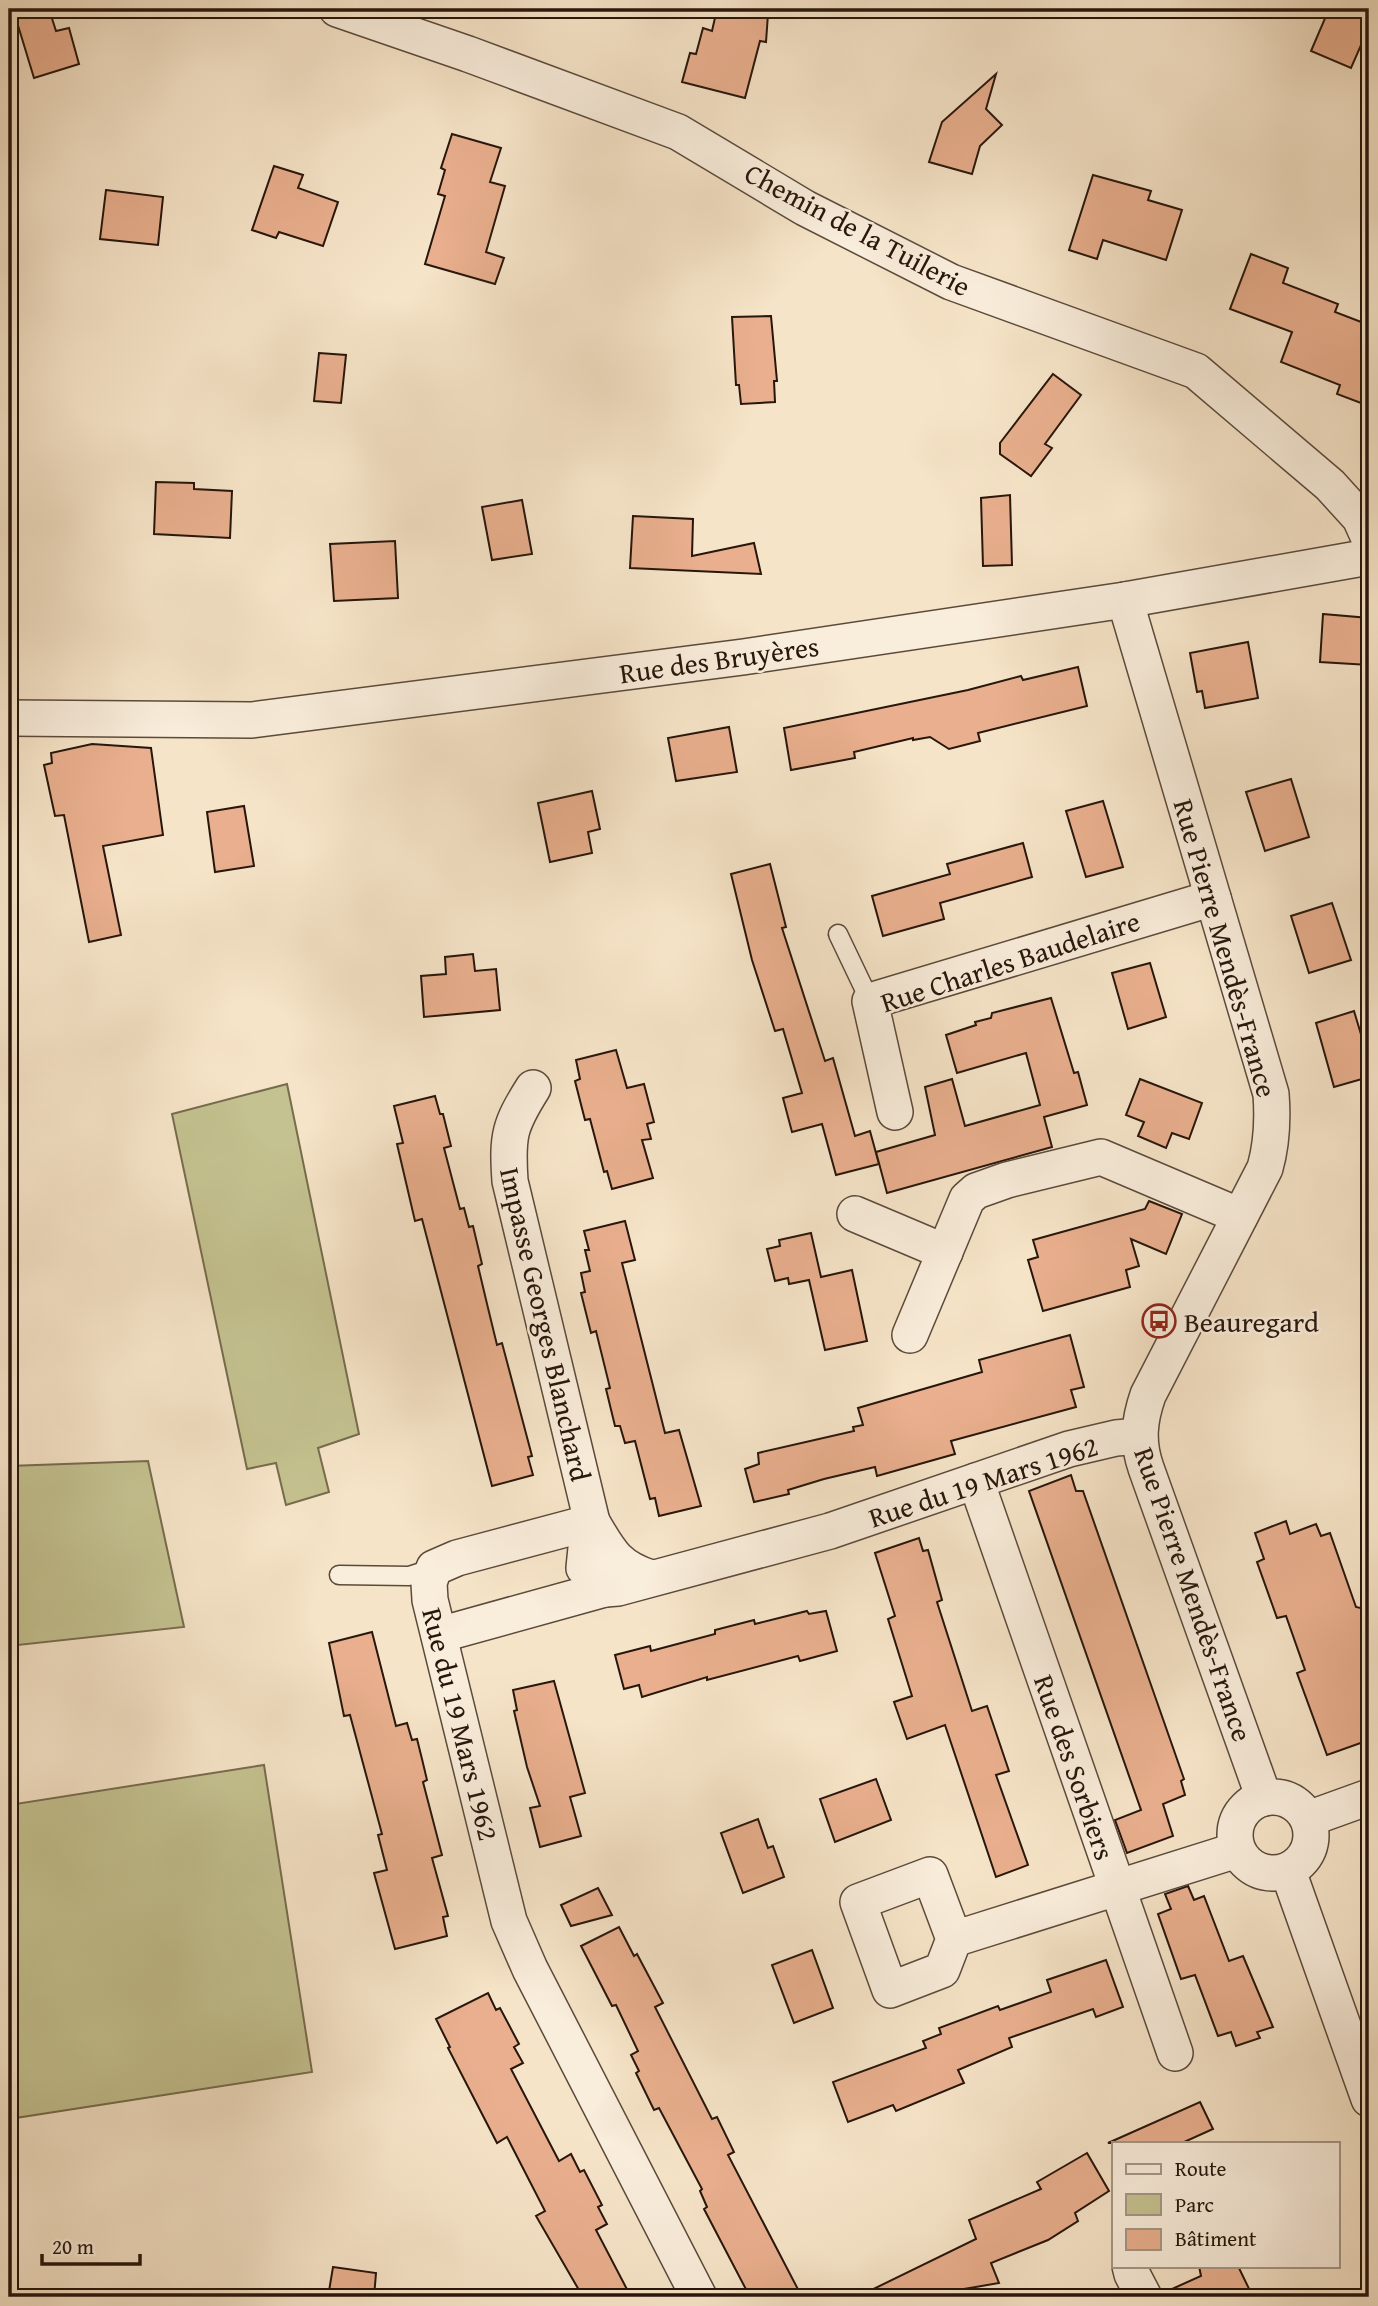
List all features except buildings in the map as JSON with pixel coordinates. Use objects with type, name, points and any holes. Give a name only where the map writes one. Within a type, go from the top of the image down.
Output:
[{"type":"street","name":"Chemin de la Tuilerie","points":[[337,9],[468,54],[678,132],[806,208],[951,282],[1196,371],[1330,485],[1360,518],[1369,538]]},
{"type":"street","name":"Rue des Bruyères","points":[[9,718],[252,720],[743,657],[1125,600],[1369,557]]},
{"type":"street","name":"Rue Pierre Mendès-France","points":[[1125,600],[1271,1094],[1271,1147],[1265,1168],[1148,1395],[1140,1416],[1139,1436],[1140,1453],[1264,1798]]},
{"type":"street","name":"Rue Charles Baudelaire","points":[[895,1112],[870,1001],[1213,898]]},
{"type":"street","name":"Impasse Georges Blanchard","points":[[533,1088],[514,1117],[508,1147],[510,1181],[592,1522]]},
{"type":"street","points":[[910,1335],[967,1199],[976,1191],[1007,1180],[1101,1157],[1240,1216]]},
{"type":"street","points":[[855,1214],[945,1252]]},
{"type":"street","name":"Rue du 19 Mars 1962","points":[[439,1635],[831,1531],[1069,1449],[1116,1438],[1139,1436]]},
{"type":"street","name":"Rue des Sorbiers","points":[[976,1481],[1175,2053]]},
{"type":"street","points":[[592,1522],[609,1551],[631,1571],[651,1578]]},
{"type":"street","points":[[592,1522],[584,1569],[605,1589]]},
{"type":"street","name":"Rue du 19 Mars 1962","points":[[592,1522],[457,1558],[434,1568],[429,1591],[509,1921],[530,1969],[699,2297]]},
{"type":"street","points":[[1277,1797],[1290,1800],[1308,1819],[1311,1831],[1306,1855],[1298,1865],[1288,1871],[1276,1874],[1252,1868],[1237,1850],[1234,1837],[1236,1824],[1251,1803],[1277,1797]]},
{"type":"street","points":[[1308,1819],[1369,1797]]},
{"type":"street","points":[[954,1939],[1237,1850]]},
{"type":"street","points":[[1288,1871],[1369,2099]]},
{"type":"street","points":[[1130,2268],[1144,2297]]},
{"type":"lane","points":[[838,934],[870,1001]]},
{"type":"lane","points":[[339,1575],[410,1576],[434,1568]]},
{"type":"green space","points":[[287,1084],[359,1434],[318,1448],[329,1492],[286,1505],[276,1463],[247,1469],[172,1114]]},
{"type":"green space","points":[[148,1461],[184,1627],[9,1646],[9,1466]]},
{"type":"green space","points":[[264,1765],[312,2072],[9,2119],[9,1805]]},
{"type":"place","name":"Beauregard","points":[[1159,1321]]}]
